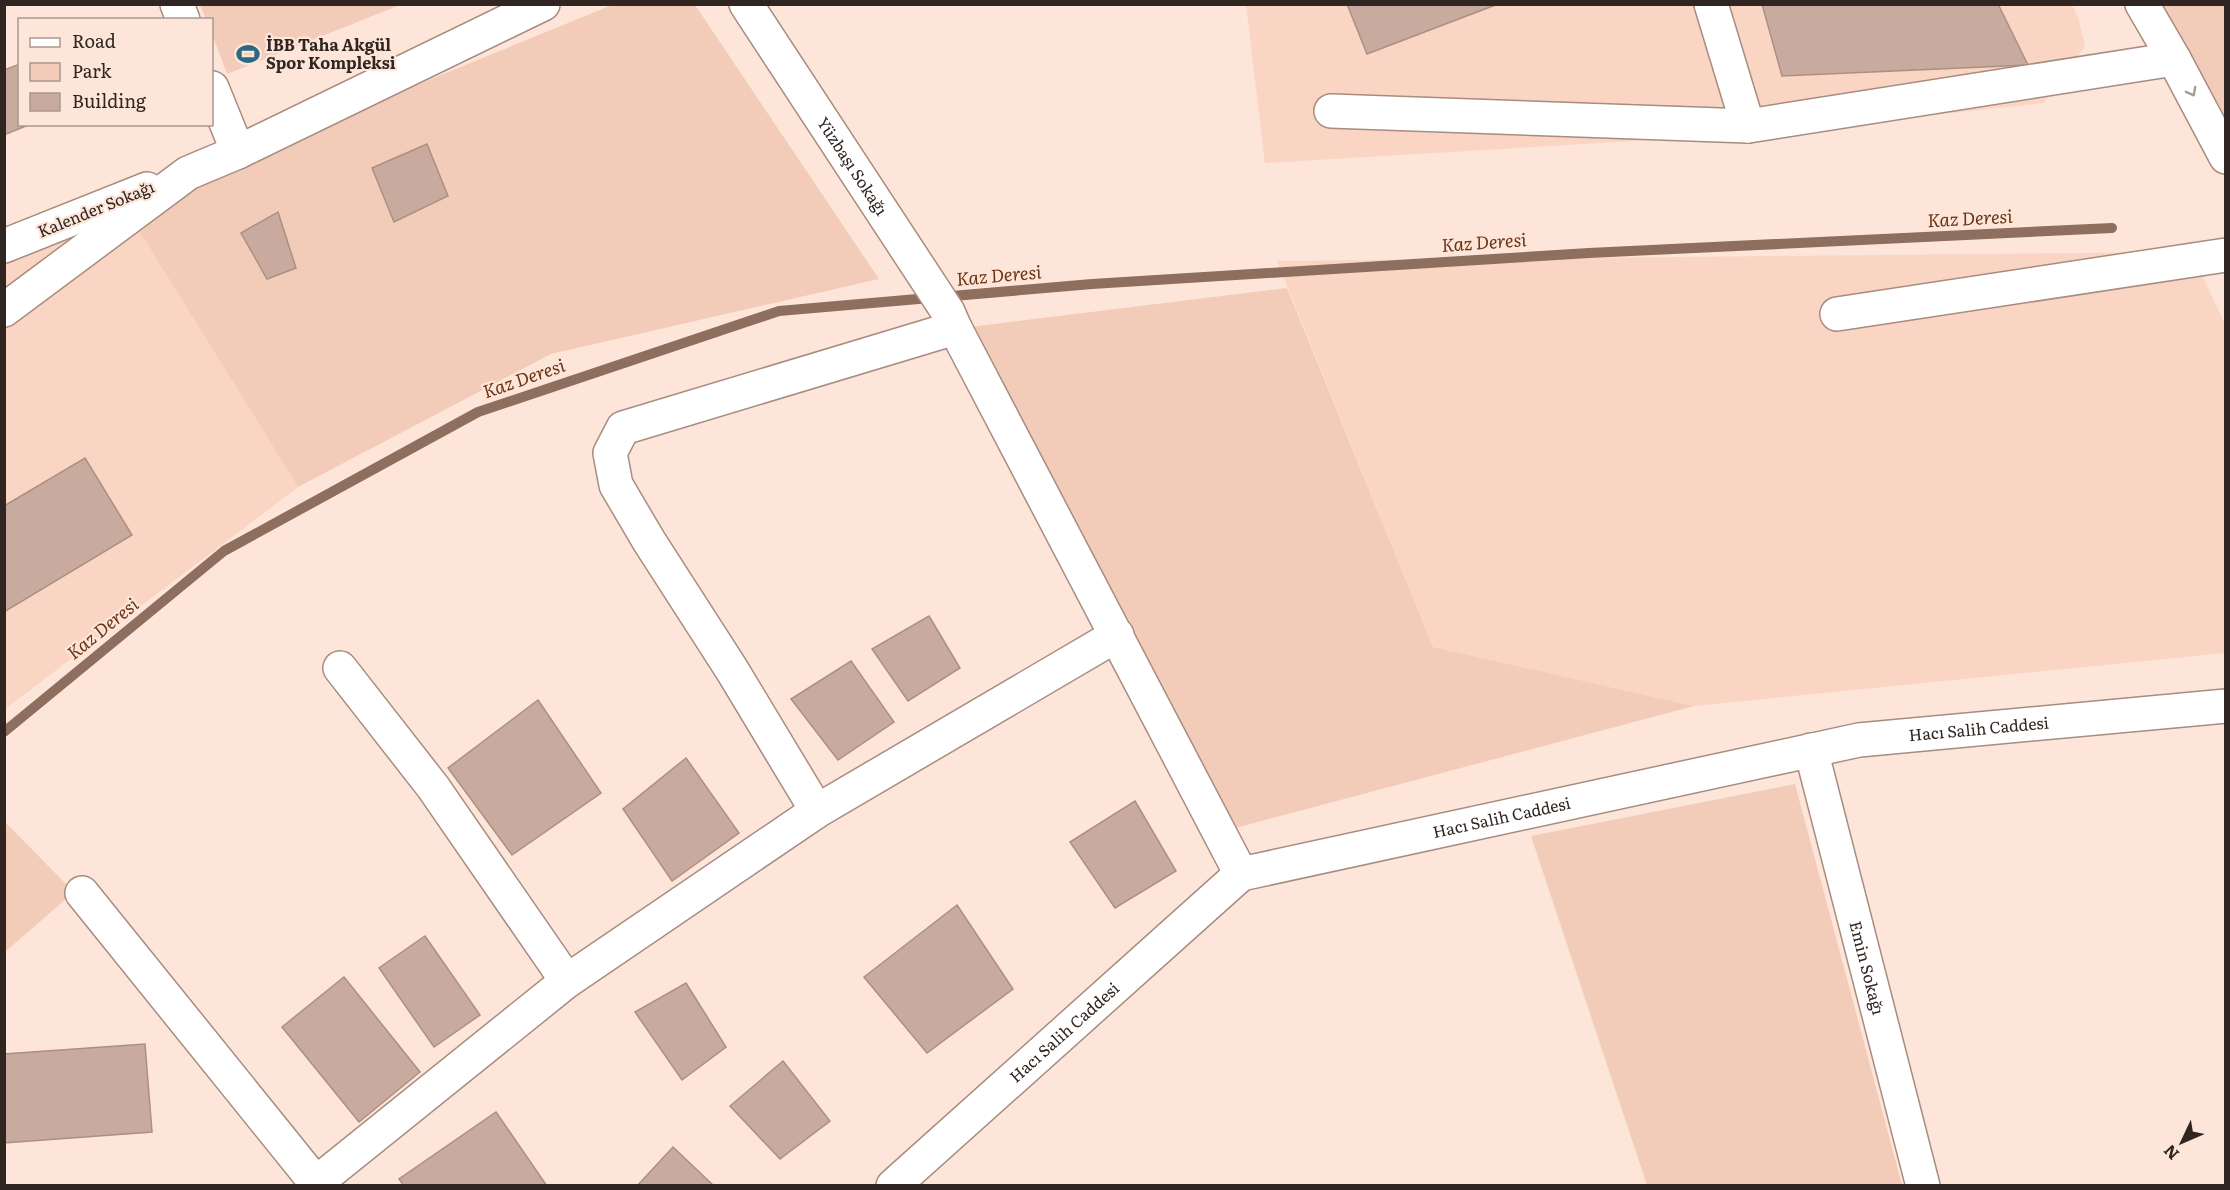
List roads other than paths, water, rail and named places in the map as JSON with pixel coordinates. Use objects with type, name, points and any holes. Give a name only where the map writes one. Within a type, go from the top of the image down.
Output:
[{"type":"street","points":[[4,310],[188,173],[238,152],[543,4]]},
{"type":"street","name":"Yüzbaşı Sokağı","points":[[746,4],[951,320],[1241,874]]},
{"type":"street","points":[[1711,4],[1748,126]]},
{"type":"street","points":[[2142,4],[2226,157]]},
{"type":"street","points":[[1331,111],[1748,126],[2174,59]]},
{"type":"street","points":[[213,90],[238,152]]},
{"type":"street","name":"Kalender Sokağı","points":[[4,246],[188,173]]},
{"type":"street","points":[[1837,314],[2226,255]]},
{"type":"street","points":[[817,811],[732,670],[616,486],[609,453],[623,428],[951,320]]},
{"type":"street","points":[[82,893],[317,1184],[567,981],[817,811],[1117,634]]},
{"type":"street","points":[[340,668],[433,787],[567,981]]},
{"type":"street","name":"Hacı Salih Caddesi","points":[[893,1185],[1241,874],[1859,740],[2226,706]]},
{"type":"street","name":"Emin Sokağı","points":[[1811,750],[1923,1185]]},
{"type":"waterway","name":"Kaz Deresi","points":[[4,732],[224,551],[478,412],[779,311],[1092,284],[1589,253],[2112,228]]},
{"type":"place","name":"İBB Taha Akgül Spor Kompleksi","points":[[248,54]]}]
